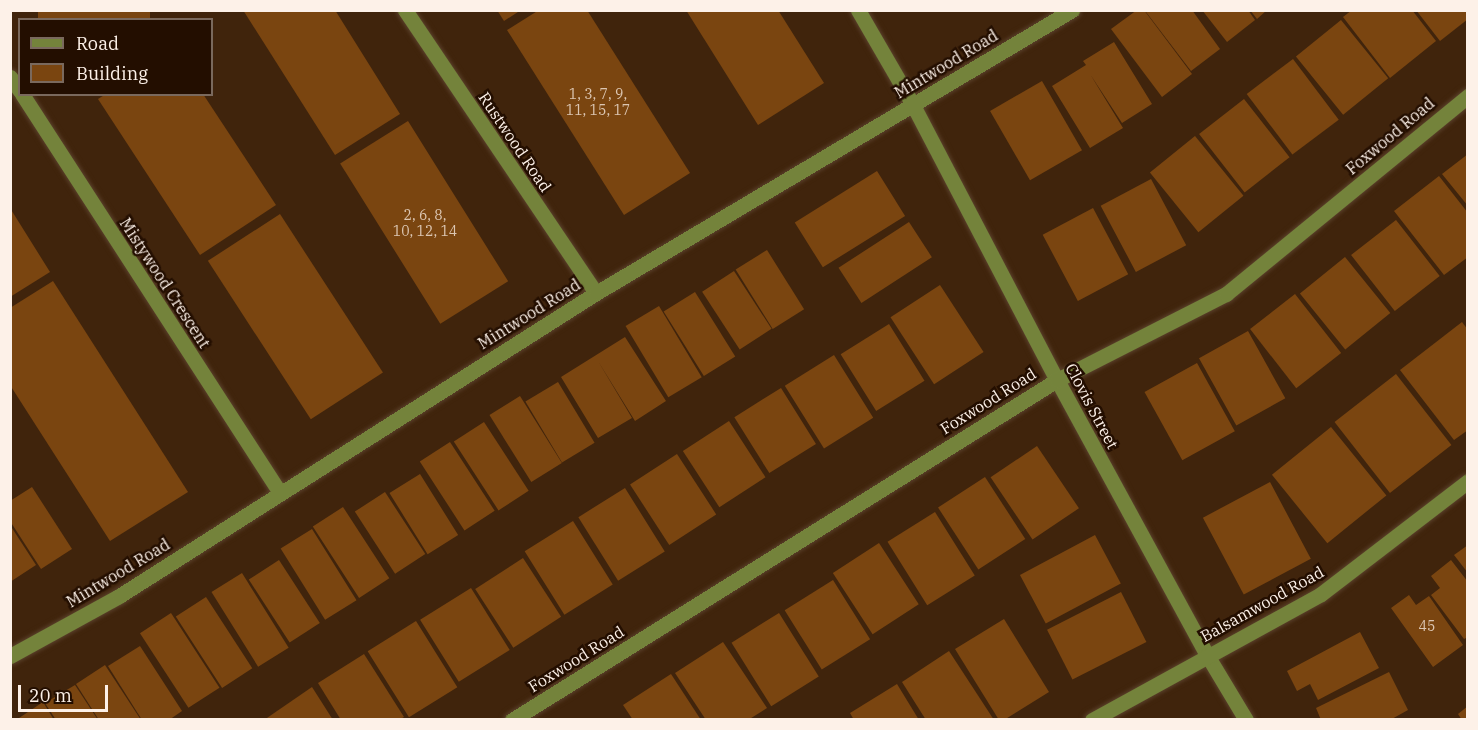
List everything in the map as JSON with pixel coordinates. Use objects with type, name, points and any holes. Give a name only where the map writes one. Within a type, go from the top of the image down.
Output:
[{"type":"street","name":"Rustwood Road","points":[[405,10],[596,293]]},
{"type":"street","points":[[858,10],[913,105]]},
{"type":"street","name":"Mintwood Road","points":[[10,656],[119,596],[279,492],[596,293],[1072,10]]},
{"type":"street","name":"Mistywood Crescent","points":[[23,96],[279,492]]},
{"type":"street","name":"Foxwood Road","points":[[512,720],[1057,380],[1226,294],[1467,96]]},
{"type":"street","name":"Clovis Street","points":[[913,105],[1057,380],[1207,655],[1246,720]]},
{"type":"street","name":"Balsamwood Road","points":[[1092,720],[1333,586],[1467,481]]},
{"type":"building","points":[[38,10],[150,10],[150,18],[38,18]]},
{"type":"building","points":[[243,10],[335,10],[400,114],[335,155]]},
{"type":"building","points":[[497,10],[521,10],[504,21]]},
{"type":"building","points":[[539,10],[587,10],[690,173],[624,215],[507,30]]},
{"type":"building","points":[[686,10],[778,10],[824,83],[758,125]]},
{"type":"building","points":[[1137,10],[1144,10],[1192,74],[1162,97],[1111,29]]},
{"type":"building","points":[[1148,10],[1192,10],[1220,49],[1191,71],[1146,12]]},
{"type":"building","points":[[1202,10],[1248,10],[1255,20],[1227,42]]},
{"type":"building","points":[[1250,10],[1267,10],[1257,19]]},
{"type":"building","points":[[1352,10],[1412,10],[1436,41],[1390,78],[1343,17]]},
{"type":"building","points":[[1416,10],[1468,10],[1468,19],[1440,41]]},
{"type":"building","points":[[1341,20],[1388,78],[1343,115],[1296,57]]},
{"type":"building","points":[[1114,42],[1152,104],[1122,123],[1090,74],[1123,128],[1090,148],[1052,86],[1086,65],[1083,61]]},
{"type":"building","points":[[1293,59],[1339,120],[1292,155],[1247,94]]},
{"type":"building","points":[[1042,81],[1082,150],[1030,180],[990,111]]},
{"type":"building","points":[[103,96],[204,96],[276,205],[200,255],[98,99]]},
{"type":"building","points":[[1244,99],[1290,157],[1245,192],[1199,134]]},
{"type":"building","points":[[408,121],[508,281],[440,324],[340,163]]},
{"type":"building","points":[[1195,136],[1243,196],[1198,232],[1150,173]]},
{"type":"building","points":[[1468,154],[1468,206],[1442,174]]},
{"type":"building","points":[[877,171],[905,216],[823,267],[795,222]]},
{"type":"building","points":[[1439,176],[1468,213],[1468,257],[1444,275],[1394,211]]},
{"type":"building","points":[[1151,179],[1186,245],[1136,272],[1101,206]]},
{"type":"building","points":[[10,208],[50,272],[10,297]]},
{"type":"building","points":[[1093,208],[1128,274],[1078,301],[1043,235]]},
{"type":"building","points":[[280,214],[383,373],[311,419],[208,261]]},
{"type":"building","points":[[1396,220],[1440,276],[1395,311],[1351,255]]},
{"type":"building","points":[[909,222],[932,257],[861,303],[839,268]]},
{"type":"building","points":[[767,250],[804,309],[773,329],[736,270]]},
{"type":"building","points":[[1345,257],[1390,313],[1345,349],[1300,294]]},
{"type":"building","points":[[734,271],[772,329],[740,350],[702,292]]},
{"type":"building","points":[[53,281],[188,492],[110,541],[10,385],[10,308]]},
{"type":"building","points":[[940,285],[984,352],[934,384],[891,317]]},
{"type":"building","points":[[695,292],[735,356],[704,376],[664,312]]},
{"type":"building","points":[[1295,294],[1341,353],[1296,388],[1250,329]]},
{"type":"building","points":[[659,306],[702,377],[668,397],[626,326]]},
{"type":"building","points":[[1462,322],[1468,330],[1468,430],[1454,440],[1400,370]]},
{"type":"building","points":[[889,324],[925,381],[876,411],[841,354]]},
{"type":"building","points":[[1248,331],[1285,398],[1236,425],[1199,358]]},
{"type":"building","points":[[625,337],[666,401],[635,421],[598,361],[632,418],[598,438],[561,377]]},
{"type":"building","points":[[834,355],[873,418],[824,448],[785,386]]},
{"type":"building","points":[[1197,363],[1235,431],[1182,460],[1145,392]]},
{"type":"building","points":[[1396,374],[1451,445],[1390,493],[1335,422]]},
{"type":"building","points":[[558,382],[595,443],[562,462],[525,402]]},
{"type":"building","points":[[781,388],[816,444],[769,473],[734,417]]},
{"type":"building","points":[[520,396],[562,463],[531,482],[489,415]]},
{"type":"building","points":[[729,421],[765,477],[719,507],[683,451]]},
{"type":"building","points":[[484,422],[529,491],[498,510],[454,442]]},
{"type":"building","points":[[1331,427],[1386,495],[1327,543],[1272,475]]},
{"type":"building","points":[[450,442],[495,511],[464,530],[420,462]]},
{"type":"building","points":[[1037,446],[1079,508],[1033,539],[991,477]]},
{"type":"building","points":[[677,454],[716,514],[669,545],[630,484]]},
{"type":"building","points":[[420,474],[458,535],[428,554],[389,493]]},
{"type":"building","points":[[985,477],[1025,539],[978,570],[938,507]]},
{"type":"building","points":[[1270,482],[1311,559],[1244,594],[1203,518]]},
{"type":"building","points":[[32,487],[72,549],[41,569],[10,521],[10,501]]},
{"type":"building","points":[[625,488],[665,552],[618,581],[578,517]]},
{"type":"building","points":[[385,492],[425,554],[395,574],[355,512]]},
{"type":"building","points":[[343,507],[389,578],[359,598],[313,527]]},
{"type":"building","points":[[935,512],[975,576],[927,605],[888,542]]},
{"type":"building","points":[[573,521],[613,585],[564,615],[525,551]]},
{"type":"building","points":[[10,525],[36,565],[10,582]]},
{"type":"building","points":[[312,529],[357,600],[325,620],[281,549]]},
{"type":"building","points":[[1095,535],[1121,584],[1046,623],[1020,575]]},
{"type":"building","points":[[879,543],[919,604],[873,634],[833,573]]},
{"type":"building","points":[[1468,545],[1468,573],[1454,555]]},
{"type":"building","points":[[523,558],[561,617],[513,648],[475,589]]},
{"type":"building","points":[[279,560],[320,623],[290,643],[249,580]]},
{"type":"building","points":[[1451,560],[1468,582],[1468,637],[1464,639],[1431,595],[1440,588],[1431,576]]},
{"type":"building","points":[[242,573],[289,648],[258,667],[211,592]]},
{"type":"building","points":[[833,580],[870,639],[822,670],[785,610]]},
{"type":"building","points":[[471,588],[510,650],[459,682],[420,620]]},
{"type":"building","points":[[1121,592],[1146,642],[1072,680],[1047,630]]},
{"type":"building","points":[[1409,595],[1416,605],[1429,596],[1463,645],[1433,667],[1391,608]]},
{"type":"building","points":[[206,597],[252,668],[222,688],[176,617]]},
{"type":"building","points":[[171,613],[219,688],[188,708],[140,633]]},
{"type":"building","points":[[779,613],[819,677],[771,706],[732,643]]},
{"type":"building","points":[[1004,619],[1049,692],[1004,720],[999,720],[955,649]]},
{"type":"building","points":[[416,621],[457,687],[409,717],[368,651]]},
{"type":"building","points":[[1360,632],[1379,668],[1318,700],[1310,684],[1297,691],[1287,671]]},
{"type":"building","points":[[723,642],[767,708],[748,720],[706,720],[675,673]]},
{"type":"building","points":[[140,646],[182,711],[169,720],[142,720],[108,666]]},
{"type":"building","points":[[949,651],[994,720],[926,720],[902,682]]},
{"type":"building","points":[[364,654],[404,717],[399,720],[341,720],[318,683]]},
{"type":"building","points":[[105,665],[141,720],[99,720],[76,684]]},
{"type":"building","points":[[1389,672],[1408,710],[1390,720],[1321,720],[1316,708]]},
{"type":"building","points":[[671,674],[701,720],[633,720],[623,705]]},
{"type":"building","points":[[897,684],[919,720],[854,720],[850,713]]},
{"type":"building","points":[[75,685],[98,720],[56,720],[45,703]]},
{"type":"building","points":[[312,687],[333,720],[264,720]]},
{"type":"building","points":[[43,702],[54,720],[16,720]]},
{"type":"building","points":[[1468,706],[1468,720],[1462,720],[1458,714]]}]
